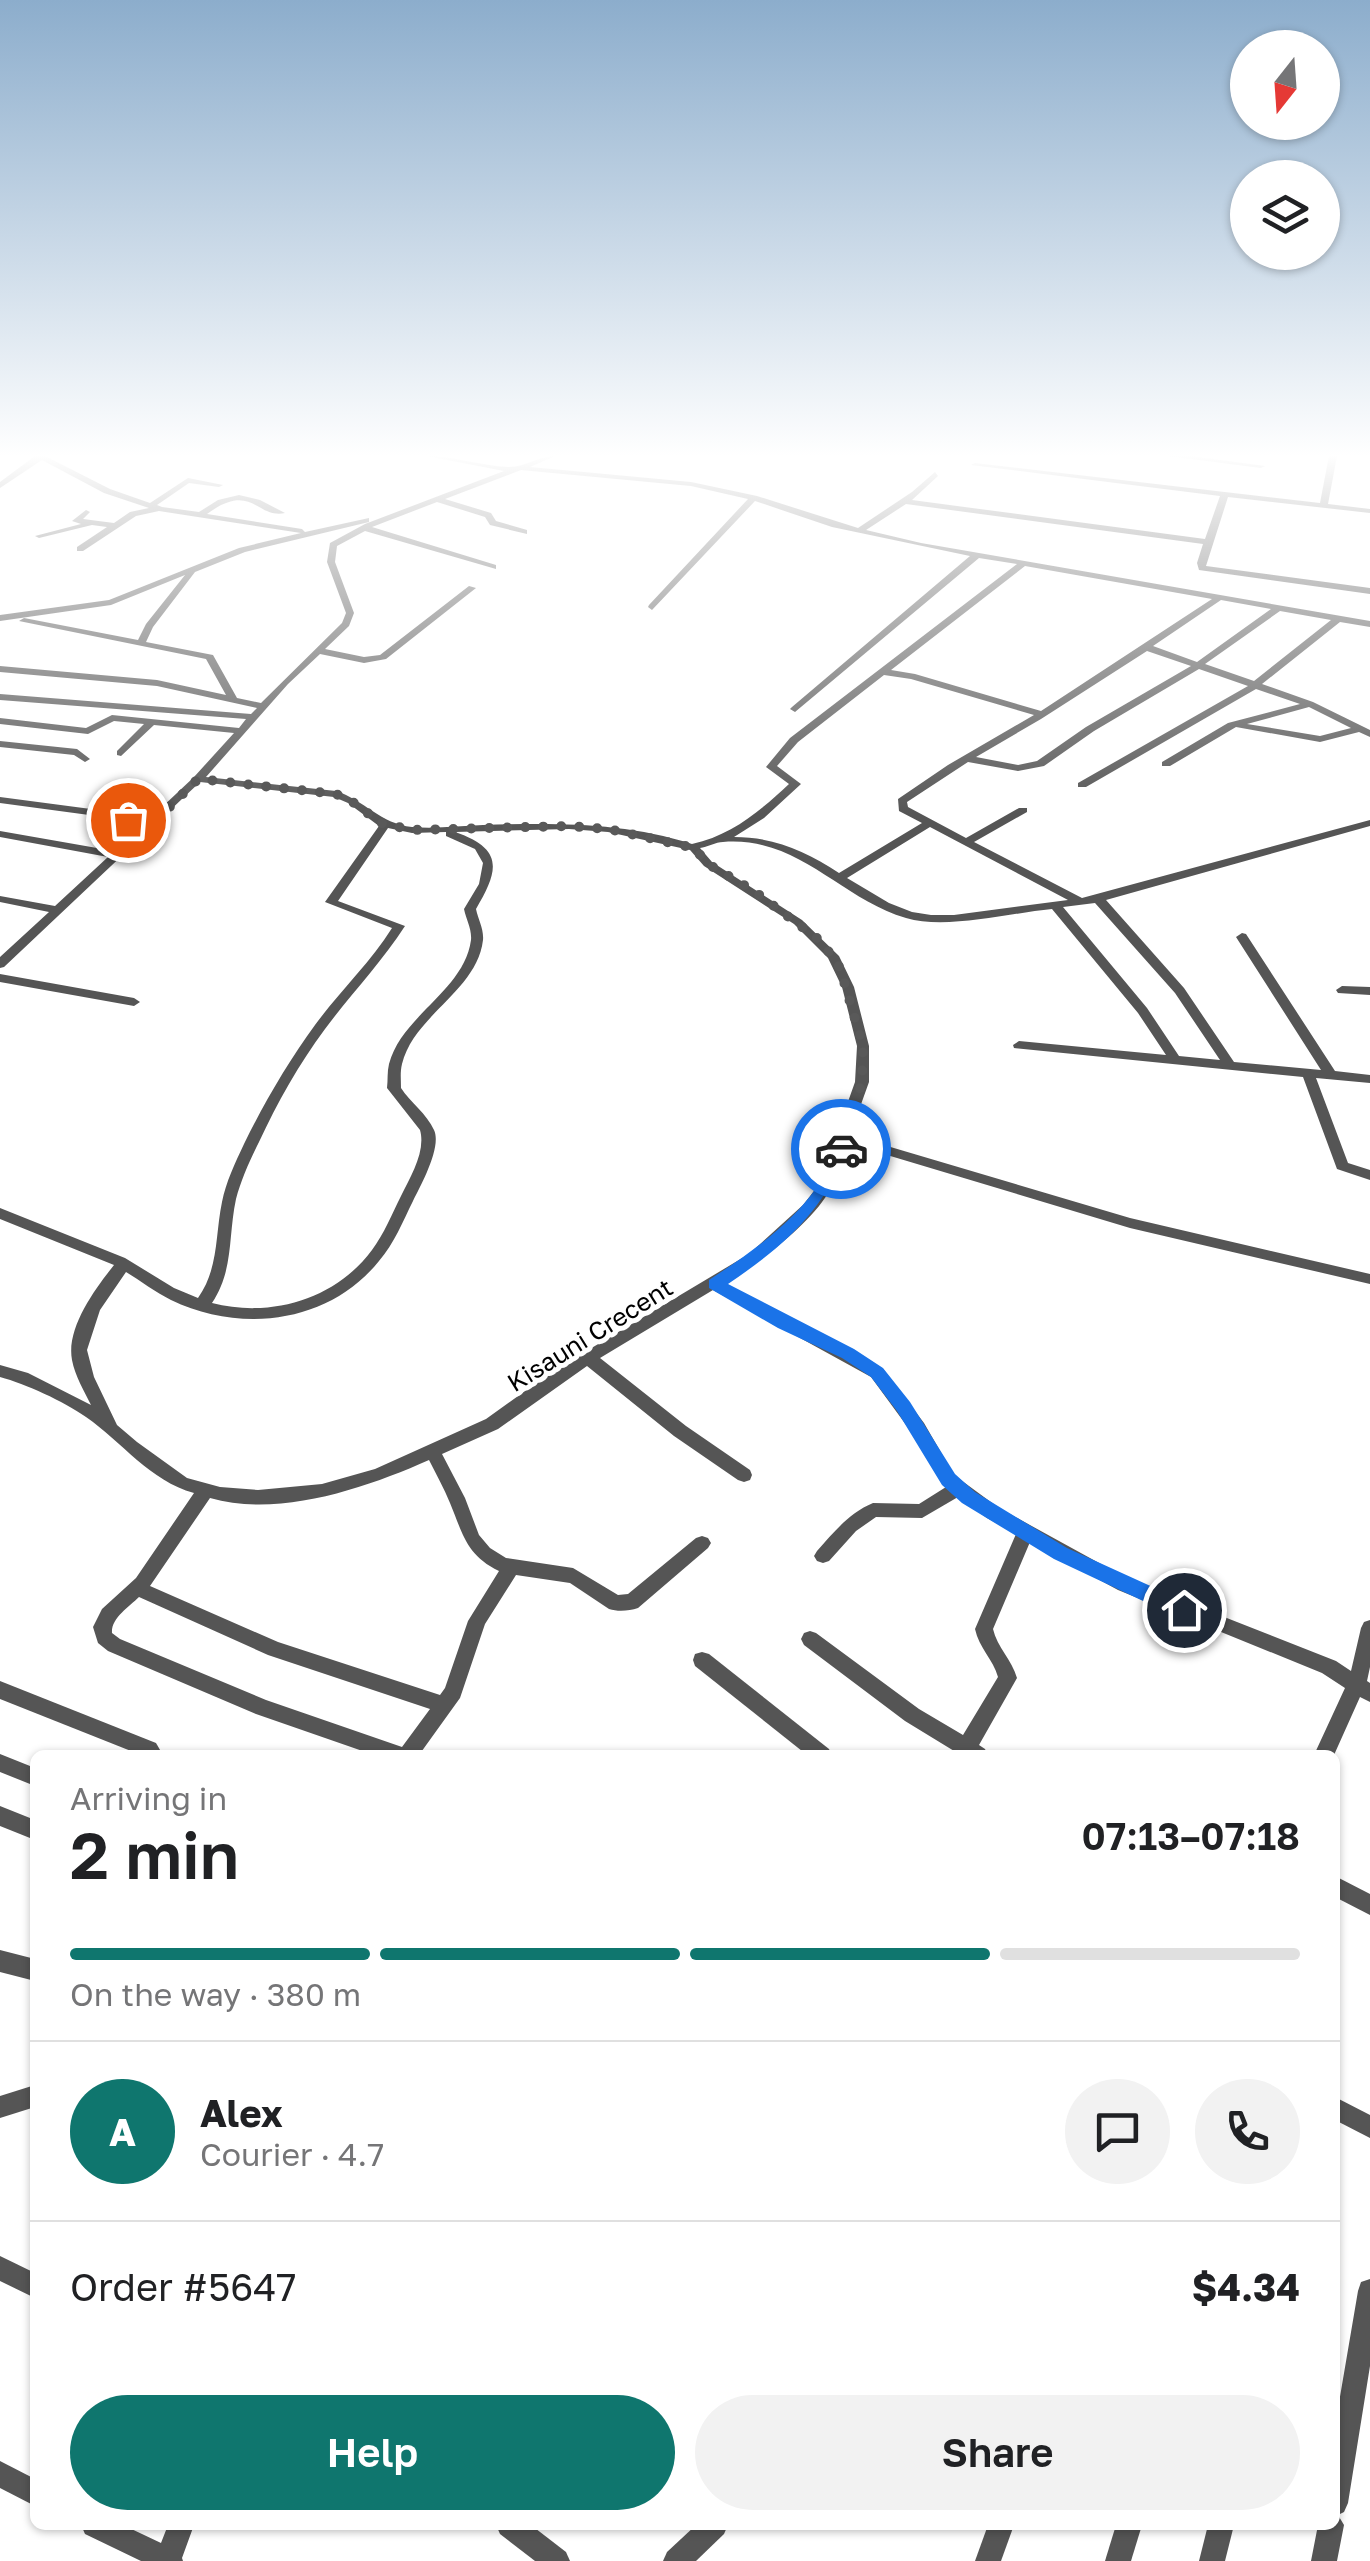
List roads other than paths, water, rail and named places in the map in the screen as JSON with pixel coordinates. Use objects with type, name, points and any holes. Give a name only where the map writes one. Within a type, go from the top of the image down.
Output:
[{"type":"street","points":[[4,617],[111,602],[183,576]]},
{"type":"street","points":[[140,643],[148,626],[189,576]]},
{"type":"street","points":[[0,964],[198,779],[349,619],[346,597],[336,576]]},
{"type":"street","points":[[652,606],[682,576]]},
{"type":"street","points":[[795,709],[953,576]]},
{"type":"street","points":[[727,840],[796,784],[772,770],[781,753],[1008,576]]},
{"type":"street","points":[[1095,576],[1370,624]]},
{"type":"street","points":[[1257,576],[1370,591]]},
{"type":"street","points":[[320,651],[364,660],[383,657],[472,588]]},
{"type":"street","points":[[1081,902],[904,809],[902,801],[944,769],[968,759],[1042,714],[1218,599]]},
{"type":"street","points":[[968,759],[1018,768],[1040,764],[1090,728],[1196,666],[1276,610]]},
{"type":"street","points":[[4,617],[210,657],[232,698]]},
{"type":"street","points":[[1082,785],[1254,686],[1337,620]]},
{"type":"street","points":[[1146,647],[1310,704],[1364,732]]},
{"type":"street","points":[[0,669],[156,683],[232,698],[258,712]]},
{"type":"street","points":[[883,672],[912,676],[1042,714]]},
{"type":"street","points":[[0,696],[258,712]]},
{"type":"street","points":[[1166,764],[1232,725],[1310,704]]},
{"type":"street","points":[[0,721],[80,731],[93,729],[106,718],[242,731]]},
{"type":"street","points":[[121,753],[152,722]]},
{"type":"street","points":[[1232,725],[1320,739],[1364,732]]},
{"type":"street","points":[[0,744],[66,750],[85,759]]},
{"type":"street","name":"Kisauni Crecent","points":[[0,1370],[67,1399],[111,1428],[168,1475],[205,1491],[258,1497],[322,1491],[379,1475],[492,1424],[559,1375],[754,1258],[808,1209],[831,1176],[845,1138],[862,1082],[863,1046],[848,987],[833,956],[798,922],[708,864],[691,847],[608,829],[568,826],[440,831],[386,826],[336,794],[198,779]]},
{"type":"street","points":[[0,800],[106,814],[146,830]]},
{"type":"street","points":[[968,842],[1023,810]]},
{"type":"street","points":[[842,876],[931,822]]},
{"type":"street","points":[[691,847],[727,840],[782,846],[805,855],[896,910],[917,917],[966,918],[1098,899],[1370,822]]},
{"type":"street","points":[[202,1305],[223,1273],[233,1185],[246,1155],[331,1012],[378,958],[399,926],[332,902],[386,826]]},
{"type":"street","points":[[0,1213],[124,1264],[170,1293],[202,1305],[251,1313],[308,1308],[361,1277],[391,1232],[430,1136],[394,1088],[396,1058],[470,958],[478,935],[470,909],[490,878],[488,858],[478,846],[440,831]]},
{"type":"street","points":[[0,834],[118,855]]},
{"type":"street","points":[[0,899],[58,910]]},
{"type":"street","points":[[1098,899],[1180,990],[1229,1064]]},
{"type":"street","points":[[1058,907],[1143,1011],[1174,1058]]},
{"type":"street","points":[[1242,936],[1330,1074]]},
{"type":"street","points":[[0,978],[134,1002]]},
{"type":"street","points":[[1342,990],[1370,991]]},
{"type":"street","points":[[1019,1045],[1370,1079]]},
{"type":"street","points":[[1308,1072],[1342,1166],[1370,1175]]},
{"type":"street","points":[[845,1138],[1130,1223],[1370,1279]]},
{"type":"street","points":[[111,1428],[80,1364],[78,1350],[109,1279],[124,1264]]},
{"type":"street","points":[[715,1284],[877,1373],[957,1490],[1124,1585],[1329,1667],[1364,1688]]},
{"type":"street","points":[[589,1358],[680,1431],[744,1475]]},
{"type":"street","points":[[432,1450],[458,1498],[472,1539],[484,1553],[512,1566],[573,1576],[615,1603],[625,1604],[702,1543]]},
{"type":"street","points":[[823,1556],[850,1526],[873,1510],[922,1511],[957,1490]]},
{"type":"street","points":[[205,1491],[136,1588],[108,1615],[102,1628],[104,1637],[114,1646],[262,1708],[385,1750]]},
{"type":"street","points":[[973,1750],[1008,1678],[1006,1663],[984,1639],[984,1629],[1026,1532]]},
{"type":"street","points":[[412,1750],[445,1705],[478,1620],[512,1566]]},
{"type":"street","points":[[136,1588],[274,1649],[445,1705]]},
{"type":"street","points":[[1327,1750],[1364,1688],[1370,1628]]},
{"type":"street","points":[[810,1639],[912,1716],[969,1750]]},
{"type":"street","points":[[702,1660],[816,1750]]},
{"type":"street","points":[[0,1690],[149,1750]]},
{"type":"street","points":[[0,1763],[30,1775]]},
{"type":"street","points":[[0,1816],[30,1828]]},
{"type":"street","points":[[1340,1889],[1370,1904]]},
{"type":"street","points":[[0,1961],[30,1969]]},
{"type":"street","points":[[0,2108],[30,2098]]},
{"type":"street","points":[[1340,2111],[1370,2127]]},
{"type":"street","points":[[0,2268],[30,2283]]},
{"type":"street","points":[[1340,2473],[1370,2291]]},
{"type":"street","points":[[0,2474],[30,2490]]},
{"type":"street","points":[[105,2530],[169,2560],[179,2530]]},
{"type":"street","points":[[515,2530],[557,2561]]},
{"type":"street","points":[[676,2561],[710,2530]]},
{"type":"street","points":[[988,2561],[999,2530]]},
{"type":"street","points":[[1118,2561],[1127,2530]]},
{"type":"street","points":[[1212,2561],[1220,2530]]},
{"type":"street","points":[[1324,2561],[1330,2530]]}]
